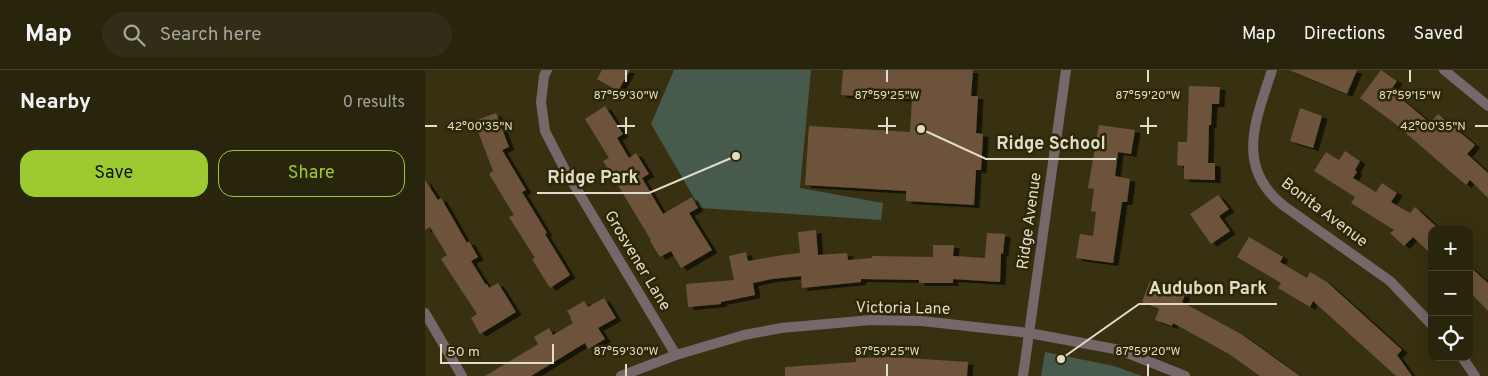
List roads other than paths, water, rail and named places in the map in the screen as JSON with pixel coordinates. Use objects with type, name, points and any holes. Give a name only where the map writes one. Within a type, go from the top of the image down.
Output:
[{"type":"street","name":"Grosvener Lane","points":[[547,70],[544,76],[541,102],[545,131],[564,168],[676,356]]},
{"type":"street","name":"Ridge Avenue","points":[[1023,376],[1066,70]]},
{"type":"street","name":"Bonita Avenue","points":[[1271,70],[1255,124],[1253,142],[1254,158],[1264,184],[1272,197],[1390,281],[1428,321]]},
{"type":"street","points":[[1444,70],[1488,106]]},
{"type":"street","points":[[425,312],[462,376]]},
{"type":"street","name":"Victoria Lane","points":[[621,376],[676,356],[745,335],[772,330],[871,320],[922,321],[1029,333],[1120,350],[1185,376]]},
{"type":"street","points":[[1465,361],[1475,376]]},
{"type":"place","name":"Ridge School","points":[[921,129]]},
{"type":"place","name":"Ridge Park","points":[[736,156]]},
{"type":"place","name":"Audubon Park","points":[[1061,359]]}]
